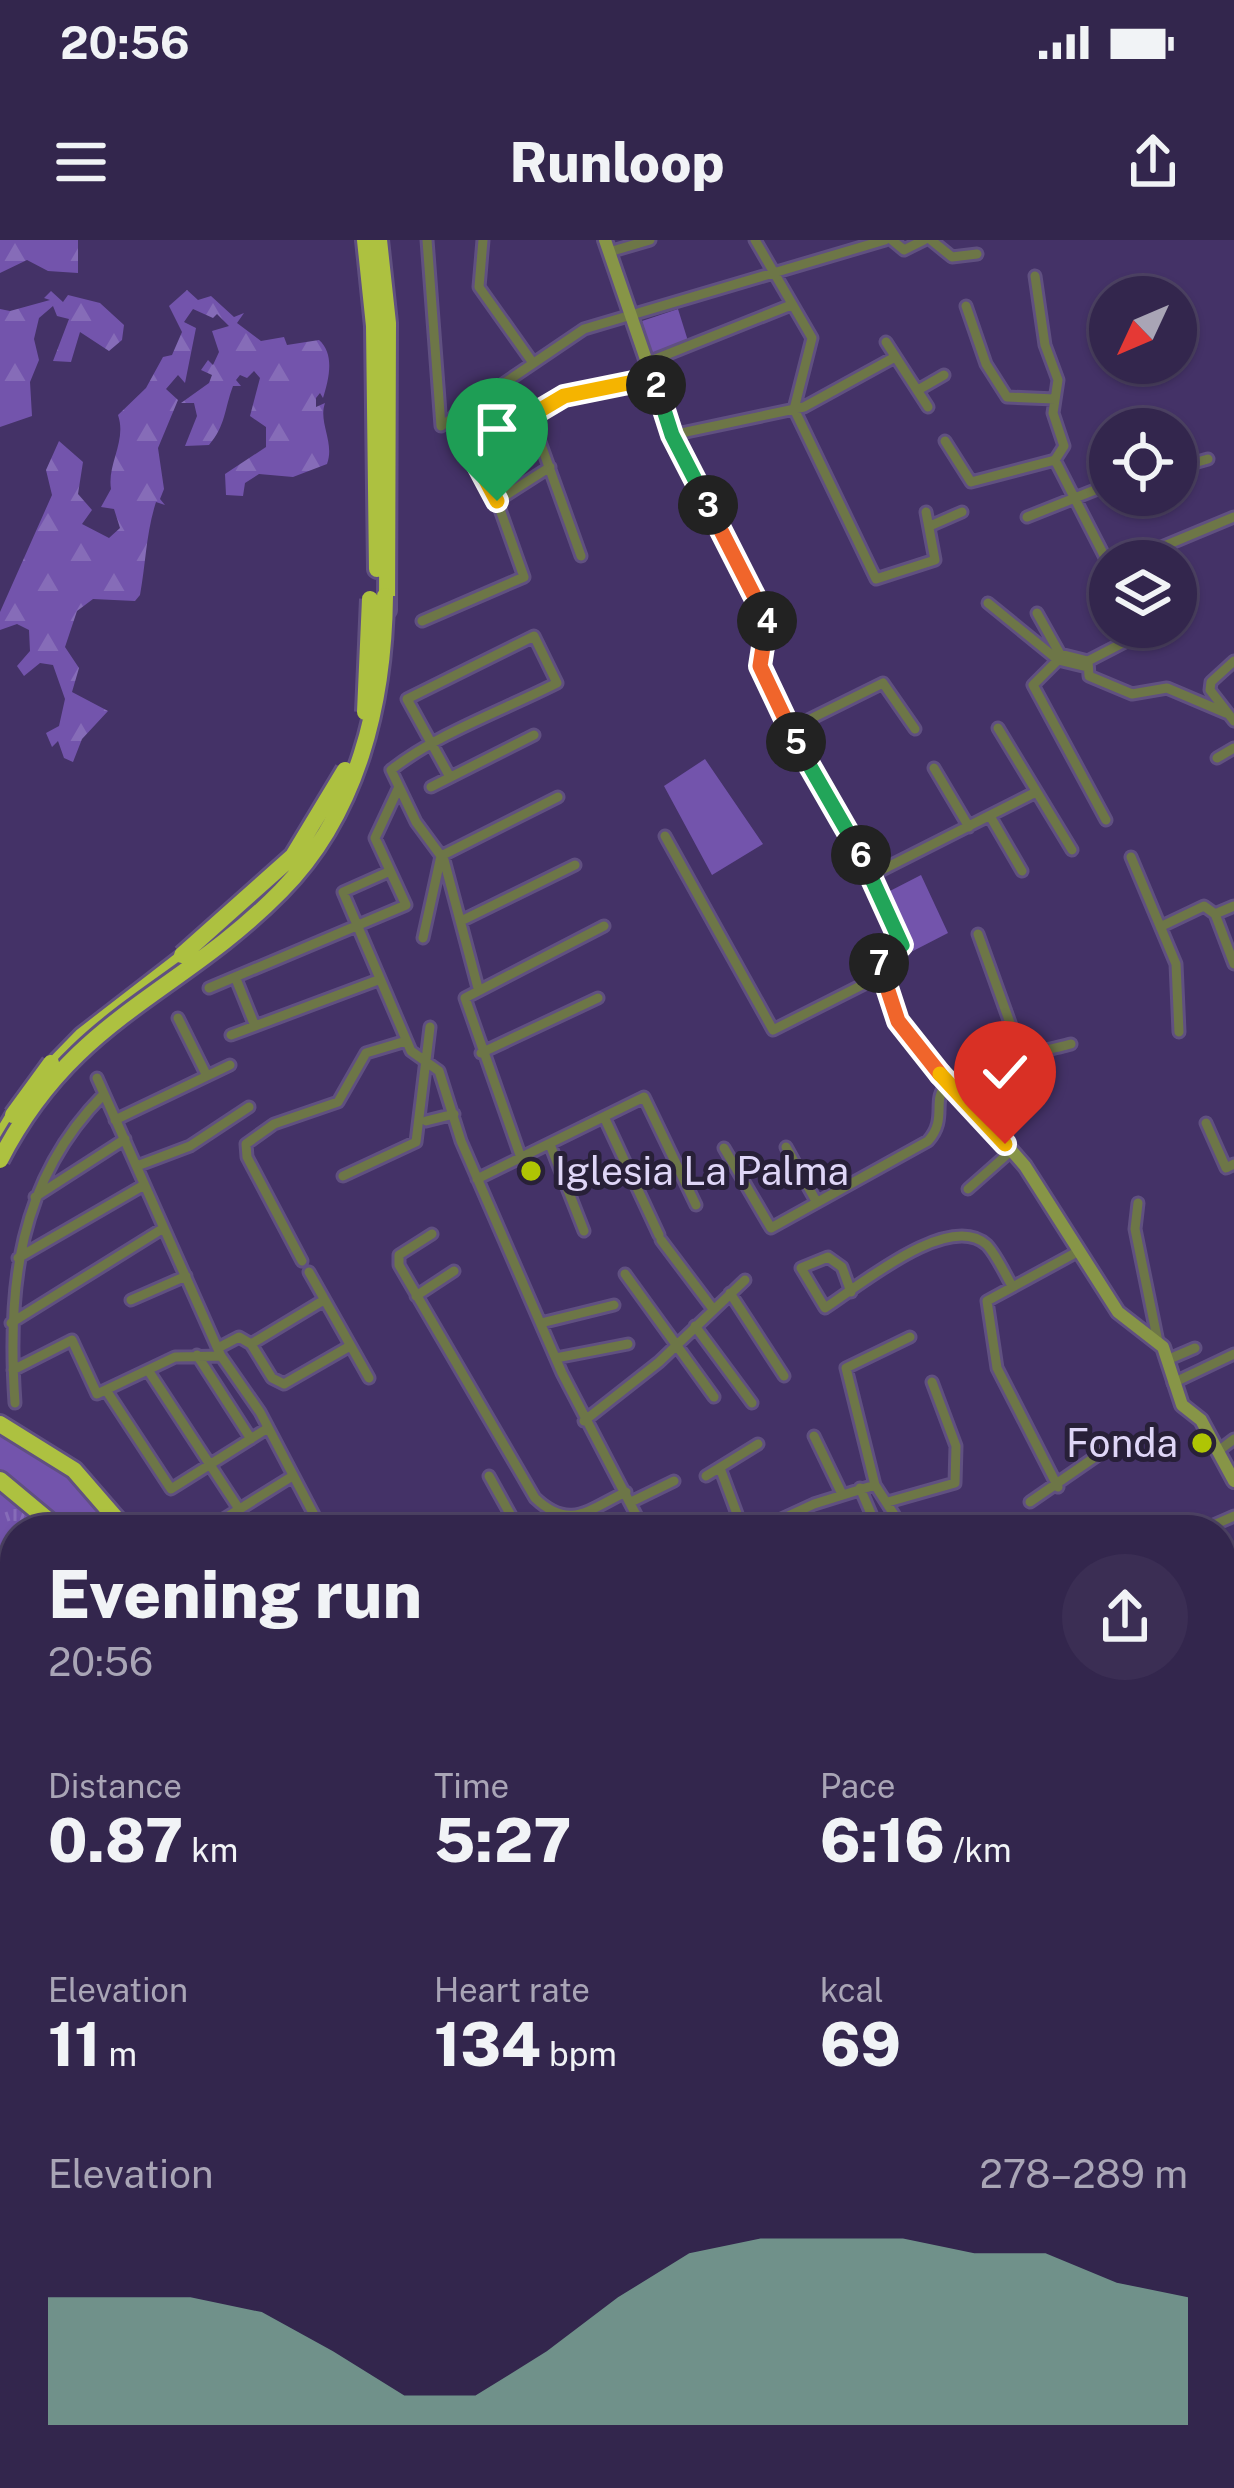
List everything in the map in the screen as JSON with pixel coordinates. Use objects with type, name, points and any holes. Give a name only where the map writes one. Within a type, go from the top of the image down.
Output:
[{"type":"highway","points":[[0,1139],[33,1084],[62,1051],[270,882],[313,832],[351,755],[364,711],[370,644],[372,440],[364,240]]},
{"type":"highway","points":[[0,1164],[68,1058],[279,893],[323,840],[345,800],[373,716],[385,632],[386,335],[378,240]]},
{"type":"highway","points":[[0,1424],[74,1470],[113,1515]]},
{"type":"highway","points":[[0,1480],[42,1515]]},
{"type":"street","points":[[427,240],[441,426],[584,329],[888,240],[907,250],[927,240],[952,257],[977,254]]},
{"type":"street","points":[[483,240],[479,286],[532,363]]},
{"type":"street","points":[[650,240],[607,246],[672,435],[767,620],[760,666],[872,875],[902,945],[877,965],[898,1021],[1011,1151],[1118,1312],[1158,1342]]},
{"type":"street","points":[[754,240],[812,338],[794,409],[876,580],[935,560],[926,512]]},
{"type":"street","points":[[945,441],[970,482],[1055,460],[1064,446],[1053,413],[1058,380],[1045,346],[1034,276]]},
{"type":"street","points":[[648,362],[791,305]]},
{"type":"street","points":[[967,305],[986,364],[1007,397],[1055,399]]},
{"type":"street","points":[[886,342],[928,407]]},
{"type":"street","points":[[672,435],[794,409],[895,357]]},
{"type":"street","points":[[918,390],[944,375]]},
{"type":"street","points":[[472,454],[564,396],[653,378]]},
{"type":"street","points":[[422,621],[524,577],[497,501],[454,416]]},
{"type":"street","points":[[535,428],[581,556]]},
{"type":"street","points":[[1197,462],[1208,459]]},
{"type":"street","points":[[1055,460],[1095,540]]},
{"type":"street","points":[[497,501],[550,467]]},
{"type":"street","points":[[1027,517],[1089,491]]},
{"type":"street","points":[[930,526],[962,512]]},
{"type":"street","points":[[1179,540],[1234,517]]},
{"type":"street","points":[[988,603],[1058,660],[1088,664],[1116,648]]},
{"type":"street","points":[[1037,613],[1060,654],[1088,664],[1095,682],[1124,692],[1167,688],[1226,714]]},
{"type":"street","points":[[450,777],[433,745],[407,699],[534,637],[557,683],[433,745],[392,770],[398,788],[441,856],[463,920],[478,988]]},
{"type":"street","points":[[1058,660],[1035,681],[1034,692],[1106,820]]},
{"type":"street","points":[[1226,714],[1210,682],[1234,661]]},
{"type":"street","points":[[790,729],[883,683],[916,729]]},
{"type":"street","points":[[998,728],[1072,850]]},
{"type":"street","points":[[431,787],[534,735]]},
{"type":"street","points":[[1217,758],[1234,748]]},
{"type":"street","points":[[934,768],[969,827]]},
{"type":"street","points":[[209,988],[357,930],[406,905],[375,838],[398,788]]},
{"type":"street","points":[[872,875],[1036,792]]},
{"type":"street","points":[[441,856],[558,796]]},
{"type":"street","points":[[990,816],[1022,871]]},
{"type":"street","points":[[665,836],[773,1030],[880,976]]},
{"type":"street","points":[[423,938],[441,856]]},
{"type":"street","points":[[1131,857],[1179,976],[1179,1032]]},
{"type":"street","points":[[463,920],[575,865]]},
{"type":"street","points":[[388,872],[343,892],[357,930],[406,1041],[416,1056],[429,1060],[439,1071],[476,1179],[584,1421],[637,1515]]},
{"type":"street","points":[[1162,926],[1204,906],[1215,914],[1234,964]]},
{"type":"street","points":[[1215,914],[1234,906]]},
{"type":"street","points":[[520,1155],[465,998],[604,926]]},
{"type":"street","points":[[978,934],[1022,1059]]},
{"type":"street","points":[[236,979],[255,1026]]},
{"type":"street","points":[[231,1036],[378,980]]},
{"type":"street","points":[[482,1053],[598,998]]},
{"type":"street","points":[[178,1018],[207,1076]]},
{"type":"street","points":[[343,1176],[416,1142],[430,1027]]},
{"type":"street","points":[[302,1262],[247,1156],[246,1144],[274,1124],[338,1102],[366,1053],[406,1041]]},
{"type":"street","points":[[724,1148],[771,1228],[928,1141],[938,1130],[940,1094],[949,1083],[979,1067],[1071,1044]]},
{"type":"street","points":[[115,1120],[230,1066]]},
{"type":"street","points":[[97,1078],[220,1352],[268,1428],[312,1515]]},
{"type":"street","points":[[15,1403],[11,1323],[18,1258],[35,1197],[64,1141],[103,1095]]},
{"type":"street","points":[[476,1179],[520,1155],[550,1147],[644,1097],[696,1205]]},
{"type":"street","points":[[137,1166],[190,1146],[248,1107]]},
{"type":"street","points":[[426,1121],[454,1114]]},
{"type":"street","points":[[605,1119],[660,1237],[713,1309]]},
{"type":"street","points":[[1206,1123],[1226,1168],[1234,1165]]},
{"type":"street","points":[[35,1197],[125,1139]]},
{"type":"street","points":[[550,1147],[584,1231]]},
{"type":"street","points":[[786,1148],[816,1202]]},
{"type":"street","points":[[968,1189],[1011,1151]]},
{"type":"street","points":[[18,1258],[144,1185]]},
{"type":"street","points":[[1138,1203],[1135,1228],[1158,1342],[1182,1405],[1201,1420],[1234,1481]]},
{"type":"street","points":[[11,1323],[162,1229]]},
{"type":"street","points":[[431,1234],[397,1258],[485,1418],[548,1510],[559,1515]]},
{"type":"street","points":[[851,1292],[836,1261],[820,1258],[801,1268],[826,1308],[936,1238],[984,1242],[1012,1286]]},
{"type":"street","points":[[1058,1487],[998,1367],[987,1301],[1077,1252]]},
{"type":"street","points":[[416,1296],[454,1271]]},
{"type":"street","points":[[309,1272],[369,1378]]},
{"type":"street","points":[[626,1274],[714,1397]]},
{"type":"street","points":[[131,1300],[186,1276]]},
{"type":"street","points":[[584,1421],[746,1280]]},
{"type":"street","points":[[730,1293],[784,1376]]},
{"type":"street","points":[[251,1343],[324,1300]]},
{"type":"street","points":[[541,1323],[614,1305]]},
{"type":"street","points":[[695,1326],[752,1403]]},
{"type":"street","points":[[102,1392],[175,1358],[220,1352],[239,1337],[251,1343],[278,1383],[350,1346]]},
{"type":"street","points":[[895,1515],[875,1484],[846,1368],[910,1337]]},
{"type":"street","points":[[13,1370],[72,1340],[102,1392],[171,1490],[268,1428]]},
{"type":"street","points":[[556,1358],[628,1345]]},
{"type":"street","points":[[1166,1360],[1195,1348]]},
{"type":"street","points":[[1173,1383],[1234,1354]]},
{"type":"street","points":[[197,1355],[251,1438]]},
{"type":"street","points":[[148,1370],[239,1509]]},
{"type":"street","points":[[888,1502],[955,1483],[956,1446],[932,1382]]},
{"type":"street","points":[[814,1436],[842,1494]]},
{"type":"street","points":[[1217,1452],[1234,1439]]},
{"type":"street","points":[[706,1476],[758,1444]]},
{"type":"street","points":[[1030,1502],[1111,1446]]},
{"type":"street","points":[[720,1468],[737,1515]]},
{"type":"street","points":[[489,1476],[511,1515]]},
{"type":"street","points":[[227,1515],[291,1477]]},
{"type":"street","points":[[575,1515],[674,1481]]},
{"type":"street","points":[[793,1515],[875,1484]]},
{"type":"street","points":[[860,1488],[872,1515]]},
{"type":"green space","points":[[0,240],[78,240],[78,273],[48,271],[27,260],[0,273]]},
{"type":"green space","points":[[187,290],[198,300],[211,296],[234,317],[244,313],[237,323],[261,341],[284,337],[287,345],[319,340],[324,346],[329,375],[316,407],[325,403],[327,464],[293,477],[259,474],[245,483],[243,496],[226,495],[225,474],[266,447],[266,427],[250,416],[260,378],[254,371],[247,378],[240,375],[236,380],[241,386],[233,386],[215,438],[209,445],[185,446],[197,416],[194,403],[181,403],[209,383],[212,375],[201,370],[208,360],[213,365],[219,352],[212,331],[229,326],[217,314],[213,318],[193,309],[184,322],[196,328],[185,383],[178,375],[166,389],[178,400],[158,448],[164,489],[160,499],[165,505],[156,502],[140,595],[135,601],[93,599],[77,611],[65,647],[79,668],[72,692],[108,711],[82,739],[73,762],[64,758],[58,741],[52,747],[46,733],[59,726],[65,699],[53,665],[40,663],[24,676],[17,666],[30,651],[29,630],[17,624],[0,630],[0,612],[52,495],[46,470],[59,441],[83,462],[78,494],[92,510],[82,524],[109,538],[120,528],[114,509],[101,507],[111,489],[120,434],[118,415],[146,388],[163,357],[172,355],[182,332],[169,306]]},
{"type":"green space","points":[[51,291],[63,302],[68,295],[100,303],[124,325],[122,340],[109,351],[80,332],[71,362],[53,361],[69,319],[57,316],[53,306],[39,318],[34,339],[39,360],[30,382],[32,416],[0,427],[0,309],[10,311],[50,300],[44,298]]},
{"type":"green space","points":[[678,309],[688,341],[651,354],[642,321]]},
{"type":"green space","points":[[705,759],[763,844],[712,875],[664,786]]},
{"type":"green space","points":[[921,875],[948,933],[913,951],[886,893]]},
{"type":"green space","points":[[0,1432],[77,1485],[103,1515],[54,1515],[0,1474]]},
{"type":"green space","points":[[0,1491],[31,1515],[0,1515]]},
{"type":"place","name":"Iglesia La Palma","points":[[531,1171]]},
{"type":"place","name":"Fonda","points":[[1202,1443]]},
{"type":"route","points":[[497,501],[472,454],[564,396],[653,378],[672,435],[767,620],[760,666],[809,769],[872,875],[901,941],[901,951],[877,965],[898,1021],[930,1064],[1005,1144]]}]
